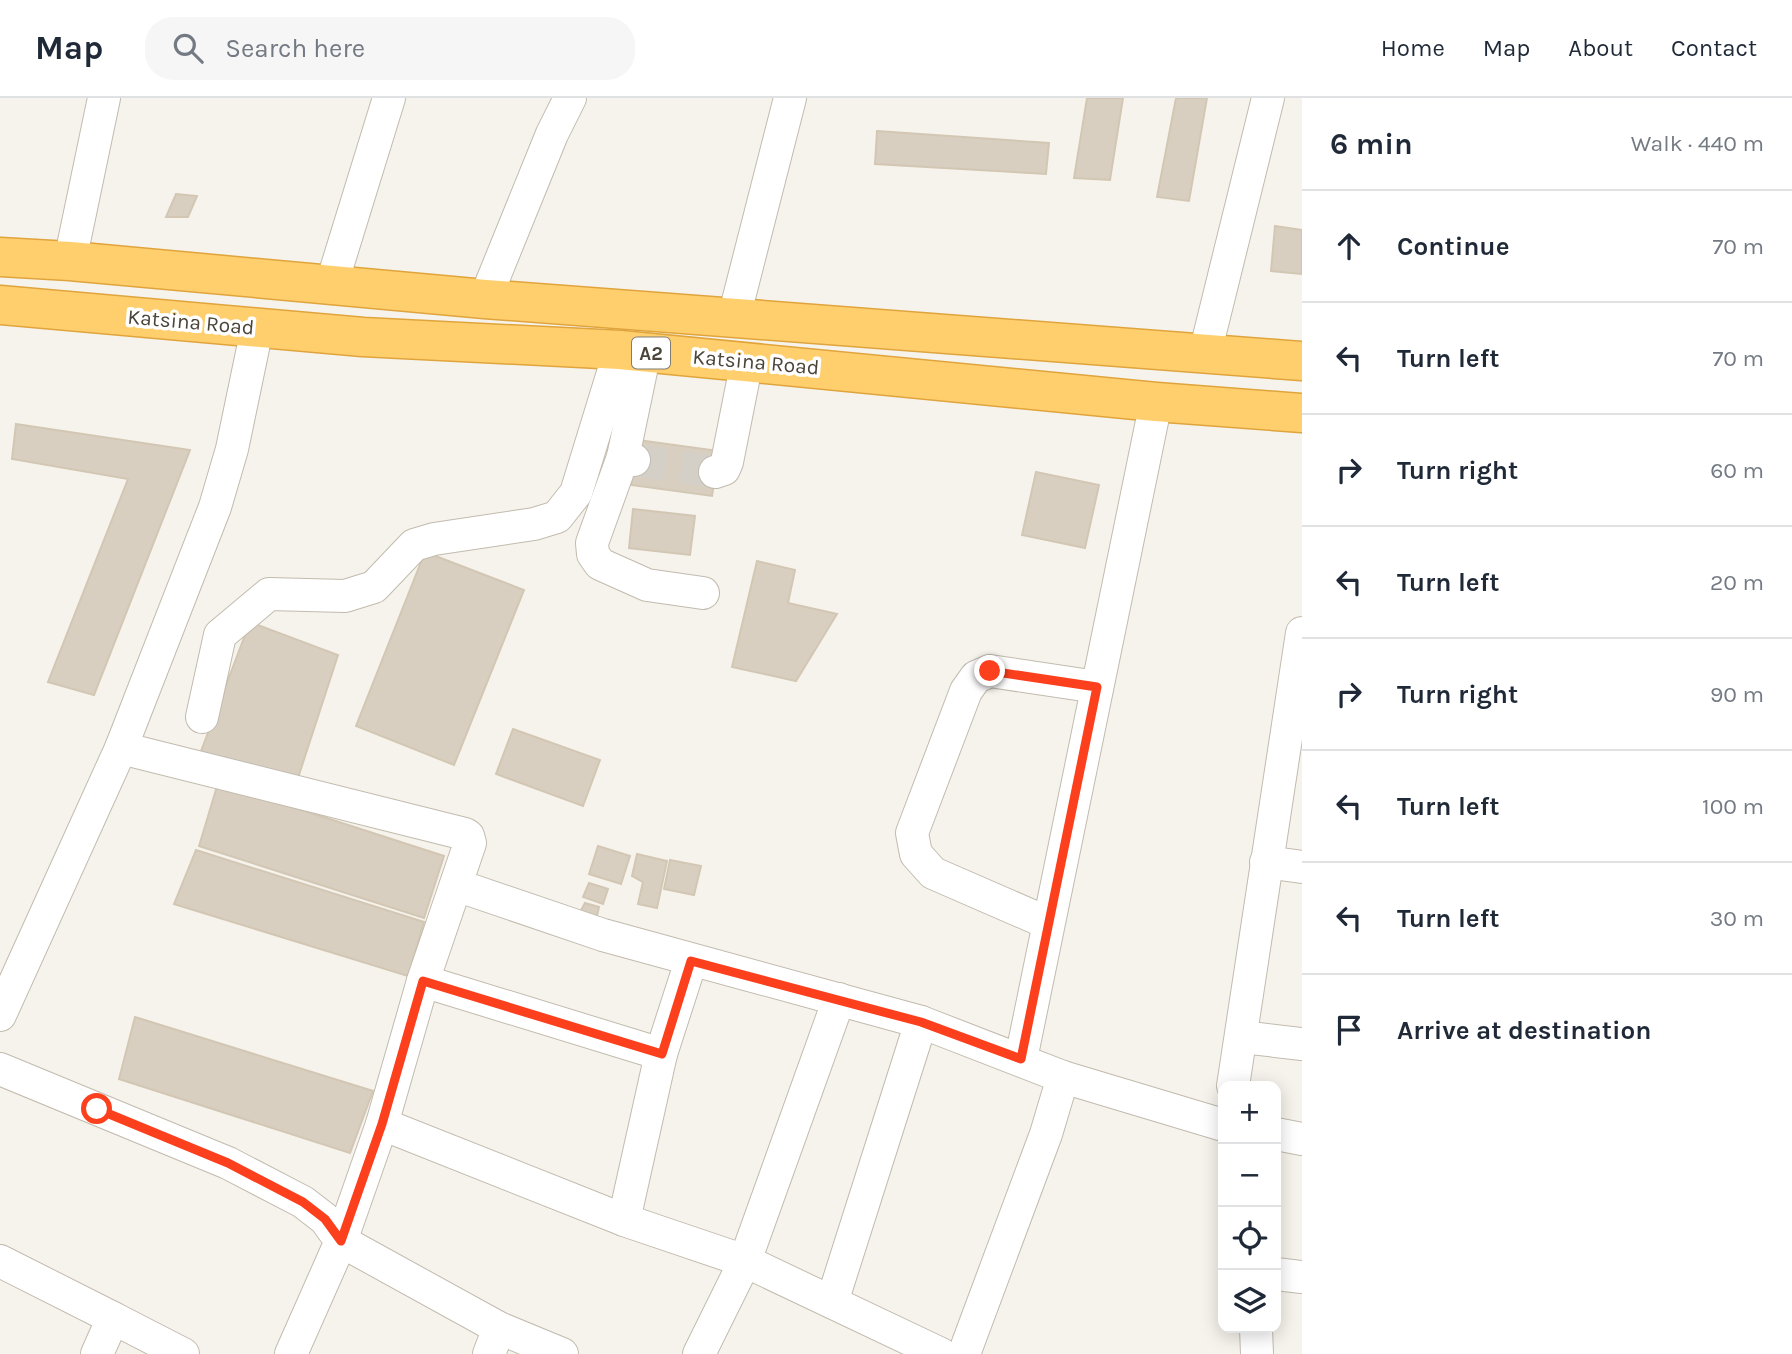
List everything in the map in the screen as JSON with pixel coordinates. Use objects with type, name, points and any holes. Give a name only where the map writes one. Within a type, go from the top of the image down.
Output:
[{"type":"highway","name":"A2","points":[[0,257],[485,299],[1302,361]]},
{"type":"highway","points":[[363,337],[372,289]]},
{"type":"highway","name":"Katsina Road","points":[[2,311],[363,337],[632,351],[1156,402],[1302,413]]},
{"type":"street","points":[[70,261],[104,98]]},
{"type":"street","points":[[331,286],[388,98]]},
{"type":"street","points":[[485,299],[552,134],[570,98]]},
{"type":"street","points":[[734,317],[790,98]]},
{"type":"street","points":[[1205,353],[1268,98]]},
{"type":"street","points":[[0,1015],[121,748],[215,507],[232,449],[257,329]]},
{"type":"street","points":[[632,351],[629,459],[593,543],[593,554],[600,564],[647,585],[703,593]]},
{"type":"street","points":[[202,717],[220,635],[269,594],[345,596],[374,587],[414,545],[434,539],[534,524],[557,517],[576,493],[632,351]]},
{"type":"street","points":[[715,472],[724,469],[727,462],[747,361]]},
{"type":"street","points":[[1021,1059],[1156,402]]},
{"type":"street","points":[[1234,1081],[1266,862],[1299,679],[1302,634]]},
{"type":"street","points":[[1048,923],[933,873],[916,854],[912,833],[966,691],[976,677],[990,671],[1097,687]]},
{"type":"street","points":[[121,748],[465,834],[470,843],[423,981],[382,1124],[341,1241],[291,1354]]},
{"type":"street","points":[[1266,862],[1302,867]]},
{"type":"street","points":[[456,884],[603,935],[921,1022],[1063,1077],[1218,1124]]},
{"type":"street","points":[[624,1220],[662,1054],[691,961]]},
{"type":"street","points":[[423,981],[662,1054]]},
{"type":"street","points":[[699,1354],[745,1261],[839,999]]},
{"type":"street","points":[[832,1302],[921,1022]]},
{"type":"street","points":[[1242,1037],[1302,1044]]},
{"type":"street","points":[[0,1069],[228,1163],[303,1202],[325,1219],[341,1241],[494,1341],[562,1354]]},
{"type":"street","points":[[964,1354],[1046,1134],[1063,1077]]},
{"type":"street","points":[[382,1124],[624,1220],[745,1261],[941,1354]]},
{"type":"street","points":[[1281,1136],[1302,1139]]},
{"type":"street","points":[[0,1261],[183,1354]]},
{"type":"street","points":[[1281,1274],[1302,1277]]},
{"type":"street","points":[[97,1354],[113,1318]]},
{"type":"street","points":[[1256,1333],[1257,1354]]},
{"type":"building","points":[[1087,98],[1123,98],[1110,180],[1074,178]]},
{"type":"building","points":[[1176,98],[1207,98],[1189,201],[1157,197]]},
{"type":"building","points":[[877,131],[1049,143],[1046,174],[875,164]]},
{"type":"building","points":[[176,194],[197,196],[188,217],[166,217]]},
{"type":"building","points":[[1275,226],[1302,230],[1302,274],[1271,271]]},
{"type":"building","points":[[16,424],[190,450],[94,695],[48,682],[128,479],[12,459]]},
{"type":"building","points":[[638,440],[719,451],[712,496],[631,485]]},
{"type":"building","points":[[1036,472],[1099,485],[1085,548],[1022,535]]},
{"type":"building","points":[[633,509],[695,516],[690,555],[629,548]]},
{"type":"building","points":[[425,552],[524,590],[454,765],[356,726]]},
{"type":"building","points":[[757,561],[795,570],[788,603],[837,614],[796,681],[732,667]]},
{"type":"building","points":[[250,622],[338,655],[296,784],[198,759]]},
{"type":"building","points":[[513,729],[600,760],[583,806],[496,774]]},
{"type":"building","points":[[218,783],[444,856],[424,918],[199,846]]},
{"type":"building","points":[[598,846],[630,856],[621,884],[589,874]]},
{"type":"building","points":[[196,850],[424,922],[408,976],[174,904]]},
{"type":"building","points":[[637,854],[667,861],[657,908],[638,904],[643,882],[632,876]]},
{"type":"building","points":[[670,860],[701,866],[694,895],[664,889]]},
{"type":"building","points":[[589,883],[608,889],[603,904],[583,897]]},
{"type":"building","points":[[585,903],[599,907],[597,916],[580,912]]},
{"type":"building","points":[[135,1017],[373,1091],[350,1153],[119,1079]]},
{"type":"tunnel","points":[[634,460],[715,472]]},
{"type":"route","points":[[97,1109],[228,1163],[303,1202],[325,1219],[341,1241],[382,1124],[423,981],[662,1054],[691,961],[921,1022],[1021,1059],[1097,687],[990,671]]}]
